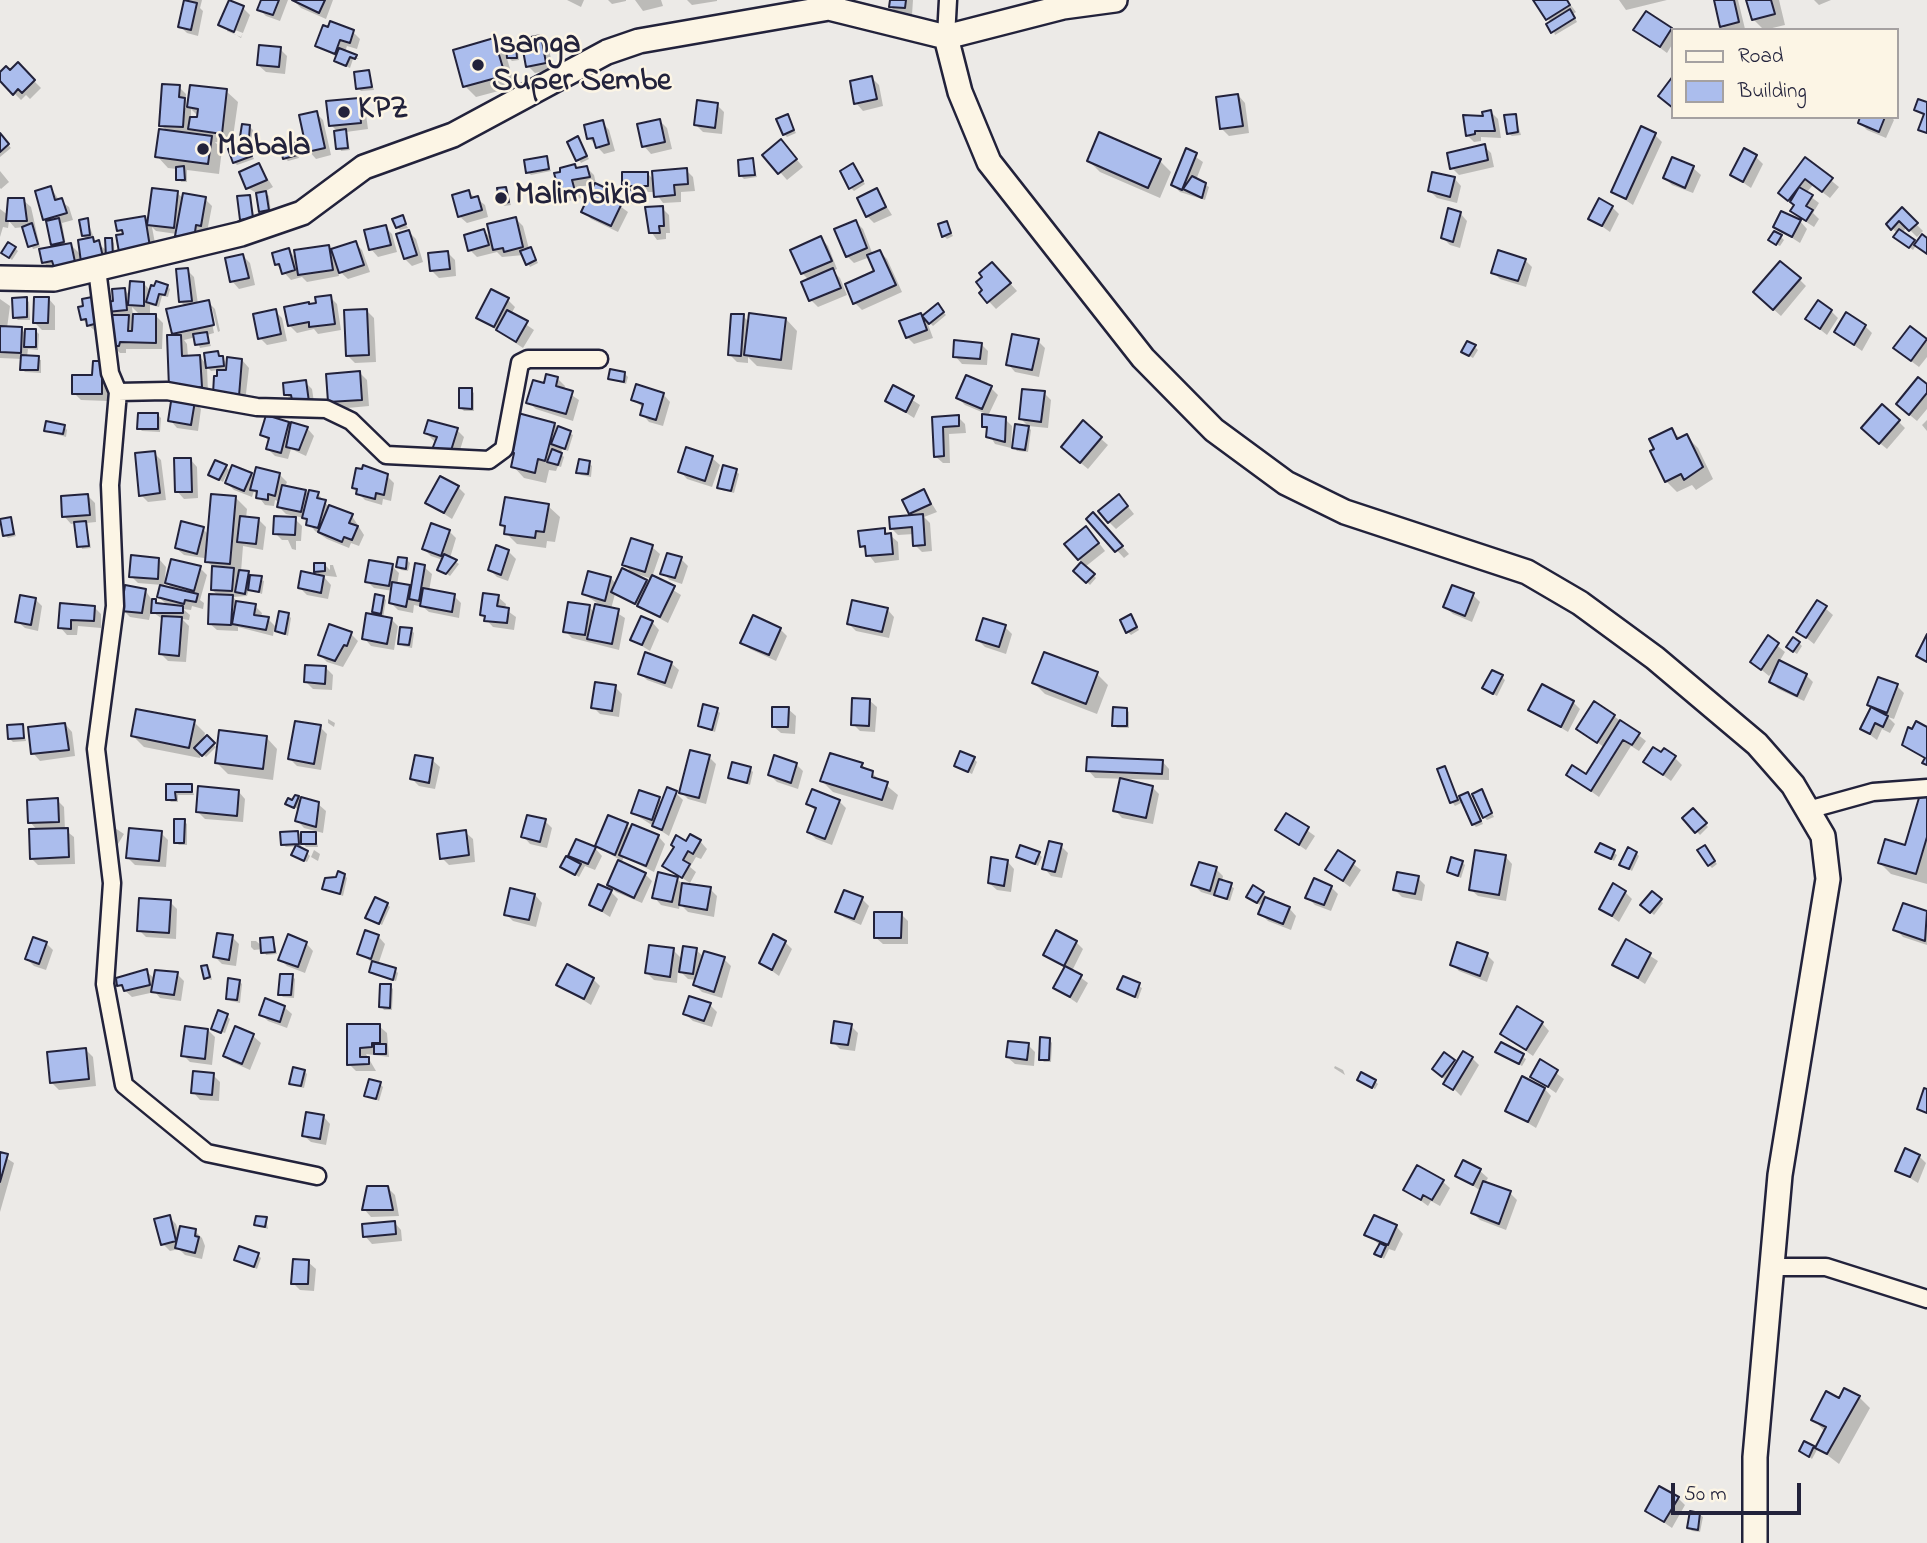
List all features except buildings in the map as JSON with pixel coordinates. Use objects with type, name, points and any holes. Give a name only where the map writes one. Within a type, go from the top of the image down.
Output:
[{"type":"street","points":[[948,0],[946,37],[960,92],[989,162],[1143,358],[1214,430],[1286,483],[1345,512],[1527,572],[1580,603],[1655,658],[1757,744],[1793,785],[1823,836],[1828,879],[1780,1175],[1771,1267],[1755,1457],[1755,1543]]},
{"type":"street","points":[[0,278],[54,279],[241,234],[302,213],[364,167],[453,135],[607,52],[639,41],[829,8],[946,37],[1063,7],[1115,0]]},
{"type":"street","points":[[97,269],[110,373],[118,392],[110,485],[115,606],[96,749],[112,883],[105,984],[124,1085],[207,1153],[317,1176]]},
{"type":"street","points":[[118,392],[167,390],[257,407],[326,409],[351,421],[386,455],[489,460],[504,449],[520,363],[528,359],[599,359]]},
{"type":"street","points":[[1808,810],[1873,792],[1927,788]]},
{"type":"street","points":[[1771,1267],[1826,1267],[1927,1299]]},
{"type":"place","name":"Isanga Super Sembe","points":[[478,65]]},
{"type":"place","name":"KPZ","points":[[344,112]]},
{"type":"place","name":"Mabala","points":[[203,149]]},
{"type":"place","name":"Malimbikia","points":[[501,198]]}]
